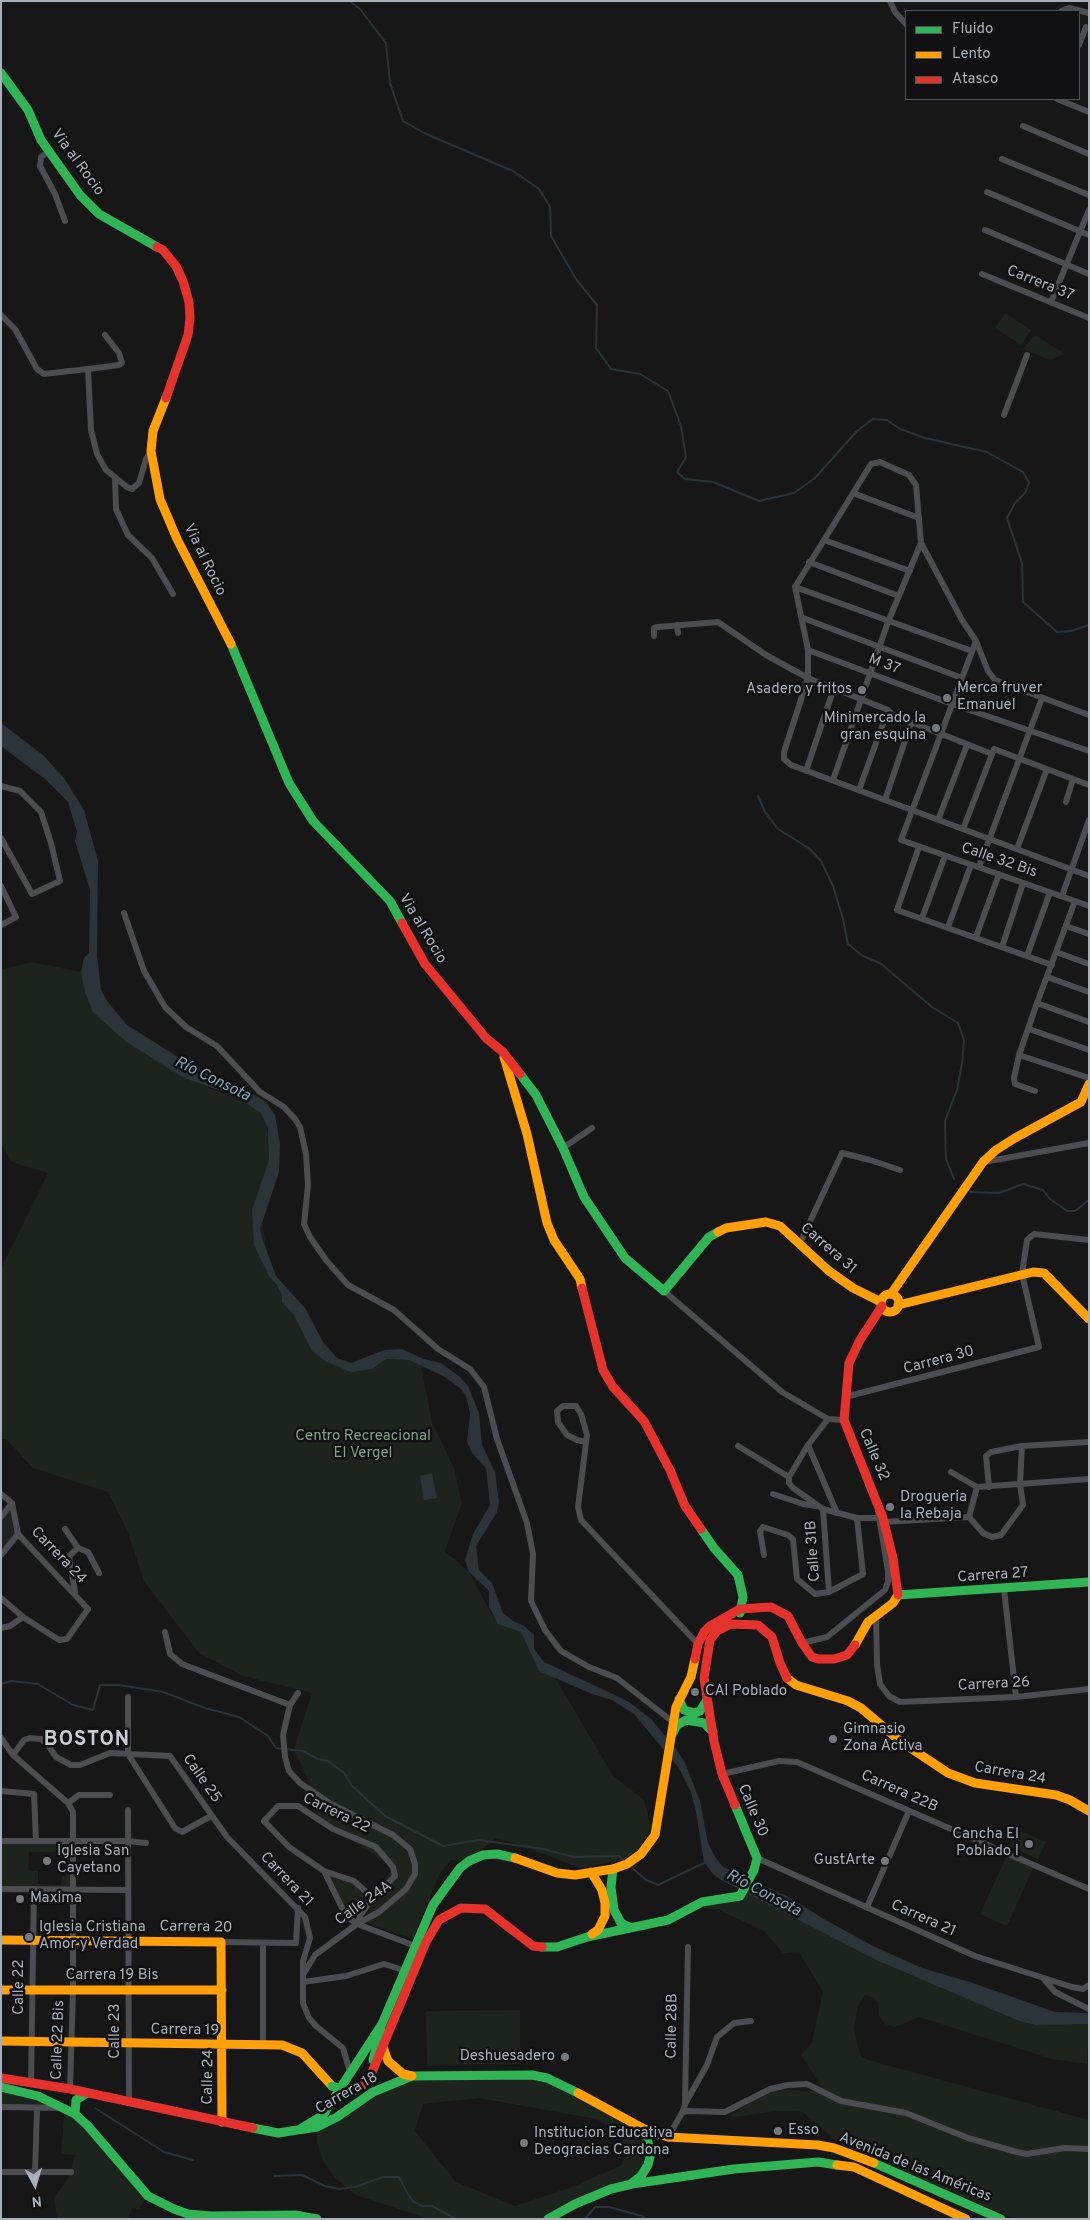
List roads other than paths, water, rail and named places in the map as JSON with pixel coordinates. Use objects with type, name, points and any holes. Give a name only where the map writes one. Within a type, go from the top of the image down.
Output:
[{"type":"main road","name":"Via al Rocio","points":[[1,73],[28,110],[41,140],[80,195],[99,214],[120,228],[163,250],[176,266],[183,281],[189,302],[188,335],[178,367],[153,430],[151,451],[160,499],[177,539],[232,647],[262,721],[298,800],[326,836],[390,901],[425,964],[486,1038],[503,1052],[536,1095],[563,1148],[584,1197],[626,1258],[664,1291]]},
{"type":"main road","points":[[503,1052],[527,1134],[547,1223],[554,1240],[580,1279],[603,1370],[613,1387],[644,1421],[670,1470],[685,1506],[714,1548],[738,1575],[743,1597],[737,1620],[717,1631],[707,1647],[704,1678],[722,1774]]},
{"type":"main road","points":[[1089,1084],[1085,1104],[1071,1106],[996,1150],[983,1162],[902,1276],[888,1301],[916,1301],[1022,1274],[1044,1273],[1089,1320]]},
{"type":"main road","name":"Carrera 31","points":[[664,1291],[709,1237],[726,1228],[766,1222],[780,1226],[829,1271],[852,1288],[888,1301]]},
{"type":"main road","name":"Calle 32","points":[[888,1301],[867,1329],[849,1363],[844,1420],[876,1498],[898,1584],[898,1595]]},
{"type":"main road","name":"Carrera 27","points":[[898,1595],[1089,1582]]},
{"type":"main road","points":[[368,2082],[407,1990],[433,1905],[460,1868],[469,1861],[483,1855],[497,1854],[518,1859],[557,1873],[575,1875],[614,1869],[627,1864],[641,1854],[655,1836],[662,1784],[679,1699],[691,1677],[698,1644],[704,1632],[710,1626],[740,1609],[771,1607],[780,1610],[788,1616],[802,1643],[812,1657],[834,1659],[847,1655],[855,1646],[863,1629],[876,1615],[892,1603],[898,1595]]},
{"type":"main road","name":"Carrera 24","points":[[732,1624],[758,1625],[766,1630],[772,1637],[787,1678],[796,1685],[861,1708],[900,1741],[948,1773],[975,1784],[1056,1796],[1070,1800],[1089,1811]]},
{"type":"main road","points":[[679,1699],[684,1710],[695,1713],[700,1711],[707,1700]]},
{"type":"main road","points":[[672,1734],[677,1726],[686,1720],[704,1723],[713,1732]]},
{"type":"main road","name":"Calle 30","points":[[722,1774],[758,1858]]},
{"type":"main road","points":[[295,2132],[323,2115],[382,2024],[406,1971],[439,1920],[461,1908],[472,1907],[490,1912],[533,1946],[557,1947],[587,1937],[668,1920],[702,1902],[740,1896],[754,1870],[758,1858]]},
{"type":"main road","points":[[614,1869],[611,1887],[614,1910],[622,1923],[629,1927]]},
{"type":"main road","points":[[587,1937],[598,1930],[605,1916],[602,1890],[591,1872]]},
{"type":"main road","name":"Carrera 20","points":[[1,1940],[221,1942]]},
{"type":"main road","name":"Calle 24","points":[[221,1942],[222,2122]]},
{"type":"main road","name":"Carrera 19 Bis","points":[[1,1990],[222,1990]]},
{"type":"main road","points":[[368,2082],[382,2024]]},
{"type":"main road","name":"Carrera 19","points":[[1,2041],[291,2047],[302,2053],[332,2086],[355,2090],[368,2082]]},
{"type":"main road","points":[[383,2047],[388,2061],[403,2074],[412,2076]]},
{"type":"main road","name":"Carrera 18","points":[[1,2078],[87,2092],[278,2133],[317,2128],[337,2117],[373,2092],[412,2076],[524,2075],[547,2078],[644,2129],[668,2136]]},
{"type":"main road","points":[[1,2087],[38,2096],[75,2114],[88,2126],[148,2196],[174,2209],[188,2214],[212,2216],[295,2215],[317,2219]]},
{"type":"main road","points":[[75,2114],[76,2100],[87,2092]]},
{"type":"main road","points":[[548,2219],[602,2193],[632,2184],[641,2176],[648,2165],[651,2153],[644,2129]]},
{"type":"main road","name":"Avenida de las Américas","points":[[668,2136],[818,2145],[834,2148],[858,2156],[1001,2219]]},
{"type":"main road","name":"Avenida de las Américas","points":[[632,2184],[734,2169],[833,2162],[854,2167],[966,2219]]},
{"type":"street","points":[[890,1],[894,12],[905,23]]},
{"type":"street","points":[[1063,10],[1069,8],[1078,10]]},
{"type":"street","points":[[1080,43],[1086,28]]},
{"type":"street","points":[[1059,100],[1089,112]]},
{"type":"street","points":[[1023,126],[1089,154]]},
{"type":"street","points":[[49,151],[41,157],[40,166],[56,194],[66,222]]},
{"type":"street","points":[[1002,159],[1089,195]]},
{"type":"street","points":[[987,192],[1089,235]]},
{"type":"street","points":[[1051,302],[1089,210]]},
{"type":"street","points":[[985,230],[1066,266],[1089,274]]},
{"type":"street","name":"Carrera 37","points":[[982,274],[1089,318]]},
{"type":"street","points":[[1,315],[15,329],[37,369],[44,374],[119,365],[122,363],[119,353],[105,335]]},
{"type":"street","points":[[1004,415],[1027,355]]},
{"type":"street","points":[[88,369],[91,430],[95,446],[106,470],[127,487],[132,488],[139,483],[151,451]]},
{"type":"street","points":[[1089,715],[995,680],[988,671],[976,641],[962,620],[922,543],[916,485],[909,475],[880,462],[871,464],[795,587],[803,618],[808,650],[808,678],[784,752],[784,759],[791,765],[806,771],[1089,876]]},
{"type":"street","points":[[115,478],[116,509],[128,535],[152,558],[173,594]]},
{"type":"street","points":[[853,493],[919,518]]},
{"type":"street","points":[[824,540],[910,571]]},
{"type":"street","points":[[833,780],[888,622],[922,543]]},
{"type":"street","points":[[809,562],[899,596]]},
{"type":"street","points":[[795,587],[972,651]]},
{"type":"street","points":[[803,618],[962,678]]},
{"type":"street","points":[[654,636],[654,628],[718,622],[766,655],[808,678],[888,710],[893,715],[911,723],[992,754]]},
{"type":"street","points":[[677,625],[678,633]]},
{"type":"street","points":[[911,810],[976,641]]},
{"type":"street","name":"M 37","points":[[808,650],[952,704],[1089,750]]},
{"type":"street","points":[[806,771],[834,688]]},
{"type":"street","points":[[979,867],[1042,698]]},
{"type":"street","points":[[859,790],[888,710]]},
{"type":"street","points":[[885,800],[911,723]]},
{"type":"street","points":[[938,820],[966,745]]},
{"type":"street","points":[[963,829],[994,749],[1089,785]]},
{"type":"street","points":[[1017,849],[1047,769]]},
{"type":"street","points":[[1066,802],[1073,779]]},
{"type":"street","points":[[1,786],[20,792],[41,812],[60,881],[32,894],[1,838]]},
{"type":"street","name":"Calle 32 Bis","points":[[911,810],[901,840],[1089,906]]},
{"type":"street","points":[[1062,896],[1089,820]]},
{"type":"street","points":[[919,847],[897,910],[1052,965]]},
{"type":"street","points":[[922,918],[945,856]]},
{"type":"street","points":[[948,927],[971,865]]},
{"type":"street","points":[[976,938],[999,874]]},
{"type":"street","points":[[1002,947],[1024,883]]},
{"type":"street","points":[[1,886],[16,917],[1,925]]},
{"type":"street","points":[[1027,956],[1050,892]]},
{"type":"street","points":[[1035,1091],[1015,1084],[1014,1078],[1019,1055],[1075,901]]},
{"type":"street","points":[[124,913],[144,971],[165,1008],[186,1027],[217,1046],[260,1092],[284,1107],[300,1127],[306,1154],[308,1185],[304,1224],[310,1237],[326,1260],[348,1285],[394,1310],[438,1349],[470,1369],[484,1387],[497,1439],[527,1523],[533,1554],[531,1601],[545,1630],[561,1651],[589,1667],[617,1678],[673,1722]]},
{"type":"street","points":[[1066,926],[1089,934]]},
{"type":"street","points":[[1056,952],[1089,964]]},
{"type":"street","points":[[1047,977],[1089,992]]},
{"type":"street","points":[[1037,1003],[1089,1022]]},
{"type":"street","points":[[1029,1029],[1089,1050]]},
{"type":"street","points":[[1019,1055],[1089,1078]]},
{"type":"street","points":[[563,1148],[592,1128]]},
{"type":"street","points":[[983,1162],[1089,1143]]},
{"type":"street","points":[[800,1243],[842,1153],[900,1170]]},
{"type":"street","points":[[1022,1274],[1027,1240],[1030,1236],[1034,1234],[1089,1240]]},
{"type":"street","name":"Carrera 30","points":[[845,1397],[1039,1347],[1022,1274]]},
{"type":"street","points":[[664,1291],[769,1383],[828,1419],[844,1420]]},
{"type":"street","points":[[586,1442],[567,1435],[558,1422],[557,1412],[563,1406],[576,1406],[586,1427],[586,1442],[578,1506],[581,1520],[698,1644]]},
{"type":"street","points":[[821,1507],[793,1488],[789,1483],[789,1477],[808,1445],[828,1419]]},
{"type":"street","points":[[990,1486],[986,1456],[991,1452],[1022,1446],[1089,1442]]},
{"type":"street","points":[[808,1445],[837,1513]]},
{"type":"street","points":[[738,1446],[789,1477]]},
{"type":"street","points":[[969,1517],[983,1533],[992,1536],[1001,1535],[1023,1505],[1020,1484],[1022,1446]]},
{"type":"street","points":[[951,1472],[977,1487],[1089,1479]]},
{"type":"street","points":[[969,1517],[977,1487]]},
{"type":"street","points":[[1,1494],[12,1503],[1,1517]]},
{"type":"street","points":[[773,1494],[857,1518],[882,1520],[969,1517]]},
{"type":"street","name":"Carrera 24","points":[[12,1503],[18,1534],[88,1609],[67,1639],[59,1640],[23,1617]]},
{"type":"street","name":"Calle 31B","points":[[821,1507],[829,1592]]},
{"type":"street","points":[[764,1555],[760,1531],[763,1527],[788,1535],[793,1539],[797,1579],[815,1594],[829,1592],[863,1574],[857,1518]]},
{"type":"street","points":[[802,1643],[827,1637],[885,1590],[888,1582],[888,1571],[882,1520]]},
{"type":"street","points":[[65,1528],[78,1548],[88,1552],[99,1573]]},
{"type":"street","points":[[1,1555],[18,1534]]},
{"type":"street","points":[[75,1594],[69,1556],[78,1548]]},
{"type":"street","points":[[1004,1589],[1016,1697]]},
{"type":"street","points":[[1,1598],[23,1617],[10,1626],[1,1628]]},
{"type":"street","name":"Carrera 26","points":[[876,1615],[877,1664],[880,1684],[889,1696],[900,1702],[1016,1697],[1089,1689]]},
{"type":"street","points":[[165,1632],[170,1654],[182,1664],[290,1705],[298,1692]]},
{"type":"street","points":[[128,1697],[128,1754],[175,1828],[182,1832],[211,1816]]},
{"type":"street","name":"Calle 24A","points":[[290,1705],[284,1735],[285,1757],[289,1771],[300,1783],[331,1804],[393,1835],[405,1844],[413,1854],[414,1874],[406,1889],[379,1912],[357,1924],[315,1954],[303,1974]]},
{"type":"street","points":[[1,1738],[13,1755],[68,1803],[80,1795],[110,1795]]},
{"type":"street","points":[[13,1755],[24,1740],[36,1738],[48,1745],[56,1757],[71,1765],[80,1765],[110,1753],[128,1754]]},
{"type":"street","name":"Calle 25","points":[[128,1754],[170,1756],[211,1816]]},
{"type":"street","name":"Carrera 22B","points":[[722,1774],[779,1761],[797,1762],[1089,1888]]},
{"type":"street","points":[[1,1791],[34,1794],[36,1841]]},
{"type":"street","name":"Calle 22 Bis","points":[[68,1803],[73,1812],[74,1842],[70,2089]]},
{"type":"street","name":"Carrera 22","points":[[324,1871],[289,1847],[264,1821],[278,1806],[298,1806],[333,1829],[376,1847],[393,1867],[395,1876],[373,1898]]},
{"type":"street","name":"Calle 23","points":[[128,1810],[129,2102]]},
{"type":"street","points":[[867,1907],[909,1811]]},
{"type":"street","name":"Carrera 21","points":[[211,1816],[227,1838],[305,1917],[310,1938],[303,1961],[303,1974]]},
{"type":"street","points":[[1,1841],[127,1841],[146,1843]]},
{"type":"street","name":"Carrera 21","points":[[758,1858],[975,1956],[1072,1988],[1086,1987]]},
{"type":"street","points":[[324,1871],[354,1881],[373,1898],[361,1914],[357,1924]]},
{"type":"street","points":[[324,1871],[346,1916],[357,1924],[420,1948]]},
{"type":"street","points":[[1,1889],[127,1890]]},
{"type":"street","name":"Calle 22","points":[[32,2084],[34,1889]]},
{"type":"street","name":"Carrera 20","points":[[221,1942],[296,1942],[298,1908]]},
{"type":"street","points":[[263,1942],[263,2045]]},
{"type":"street","name":"Calle 28B","points":[[685,2105],[688,1947]]},
{"type":"street","points":[[303,1982],[346,1976],[384,1964],[406,1971],[407,1990]]},
{"type":"street","points":[[303,1974],[303,2003],[309,2018],[343,2048],[350,2072]]},
{"type":"street","points":[[1042,1978],[1055,1992],[1088,2008]]},
{"type":"street","name":"Calle 28B","points":[[668,2136],[707,2066],[717,2037],[734,2023],[751,2020]]},
{"type":"street","points":[[682,2113],[687,2111],[724,2112],[770,2090],[788,2084],[807,2084],[841,2101],[906,2112],[968,2138],[1017,2152],[1027,2154],[1064,2148],[1089,2149]]},
{"type":"street","points":[[1,2107],[65,2108]]},
{"type":"street","points":[[35,2173],[36,2108]]},
{"type":"street","points":[[1,2172],[71,2172]]},
{"type":"water","name":"Río Consota","points":[[1,723],[44,756],[64,778],[84,810],[98,861],[97,956],[101,990],[107,1001],[127,1025],[186,1062],[253,1094],[266,1102],[275,1115],[280,1144],[279,1172],[260,1229],[276,1276],[305,1308],[323,1342],[337,1358],[351,1363],[384,1350],[402,1349],[424,1359],[441,1363],[460,1377],[468,1386],[479,1413],[482,1445],[495,1472],[499,1502],[497,1512],[476,1546],[479,1570],[492,1583],[503,1613],[513,1621],[524,1626],[534,1635],[534,1649],[544,1662],[629,1702],[651,1719],[677,1750],[685,1763],[700,1801],[708,1843],[723,1867],[789,1897],[822,1918],[873,1946],[922,1968],[973,1983],[1055,2012],[1089,2013],[1089,2024],[1035,2025],[1019,2021],[876,1960],[721,1880],[713,1874],[704,1862],[691,1792],[679,1768],[634,1714],[612,1700],[592,1694],[539,1671],[521,1632],[498,1624],[489,1607],[489,1591],[469,1572],[465,1560],[473,1534],[490,1505],[486,1468],[472,1453],[467,1442],[470,1413],[466,1396],[461,1389],[445,1377],[409,1360],[386,1359],[372,1369],[351,1372],[325,1361],[312,1351],[294,1315],[282,1302],[282,1295],[277,1285],[269,1276],[254,1245],[252,1210],[269,1160],[268,1129],[261,1113],[233,1095],[184,1078],[125,1041],[93,1012],[85,992],[81,972],[84,958],[89,953],[90,890],[75,841],[77,832],[68,802],[45,779],[1,746]]},
{"type":"water","points":[[432,1473],[437,1498],[424,1500],[420,1476]]},
{"type":"waterway","points":[[350,1],[360,9],[386,43],[390,83],[403,121],[426,134],[513,171],[539,189],[550,207],[551,236],[576,279],[597,305],[596,348],[611,369],[640,374],[668,391],[681,426],[686,457],[677,472],[685,479],[713,482],[759,501],[794,493],[815,478],[857,431],[873,419],[887,420],[900,429],[925,438],[987,452],[1023,472],[1029,483],[1025,493],[1015,503],[1007,518],[1022,563],[1023,602],[1057,632],[1071,631],[1089,625]]},
{"type":"waterway","points":[[758,796],[765,812],[778,829],[810,849],[821,861],[833,886],[848,944],[863,956],[880,963],[932,1007],[958,1023],[964,1040],[962,1064],[957,1090],[945,1121],[946,1159],[954,1179]]},
{"type":"waterway","points":[[970,1192],[999,1193],[1023,1184],[1043,1190],[1050,1199],[1067,1211],[1075,1211],[1089,1200]]},
{"type":"waterway","points":[[1,1684],[11,1681],[38,1684],[73,1705],[93,1710],[100,1685],[119,1685],[163,1692],[205,1708],[239,1717],[268,1736],[276,1748],[303,1751],[318,1759],[328,1761],[344,1773],[352,1786],[385,1816],[443,1846],[478,1840],[544,1849],[574,1857],[619,1856],[624,1861]]},
{"type":"waterway","points":[[630,1866],[646,1880],[658,1885],[706,1862]]},
{"type":"waterway","points":[[95,2108],[164,2152],[193,2160]]},
{"type":"waterway","points":[[274,2176],[302,2175],[325,2186],[339,2189],[355,2187],[383,2177],[399,2177],[414,2202],[422,2206],[432,2206],[456,2219]]},
{"type":"waterway","points":[[585,2219],[595,2207],[609,2207],[642,2216],[646,2219]]},
{"type":"place","name":"Asadero y fritos","points":[[862,690]]},
{"type":"place","name":"Merca fruver Emanuel","points":[[947,698]]},
{"type":"place","name":"Minimercado la gran esquina","points":[[936,728]]},
{"type":"place","name":"Drogueria la Rebaja","points":[[890,1507]]},
{"type":"place","name":"CAI Poblado","points":[[695,1692]]},
{"type":"place","name":"Gimnasio Zona Activa","points":[[833,1739]]},
{"type":"place","name":"Cancha El Poblado I","points":[[1029,1844]]},
{"type":"place","name":"Iglesia San Cayetano","points":[[47,1861]]},
{"type":"place","name":"GustArte","points":[[885,1861]]},
{"type":"place","name":"Maxima","points":[[20,1899]]},
{"type":"place","name":"Iglesia Cristiana Amor y Verdad","points":[[29,1937]]},
{"type":"place","name":"Deshuesadero","points":[[565,2057]]},
{"type":"place","name":"Esso","points":[[778,2131]]},
{"type":"place","name":"Institucion Educativa Deogracias Cardona","points":[[524,2143]]},
{"type":"district","name":"BOSTON","points":[[87,1741]]},
{"type":"park label","name":"Centro Recreacional El Vergel","points":[[363,1446]]}]
